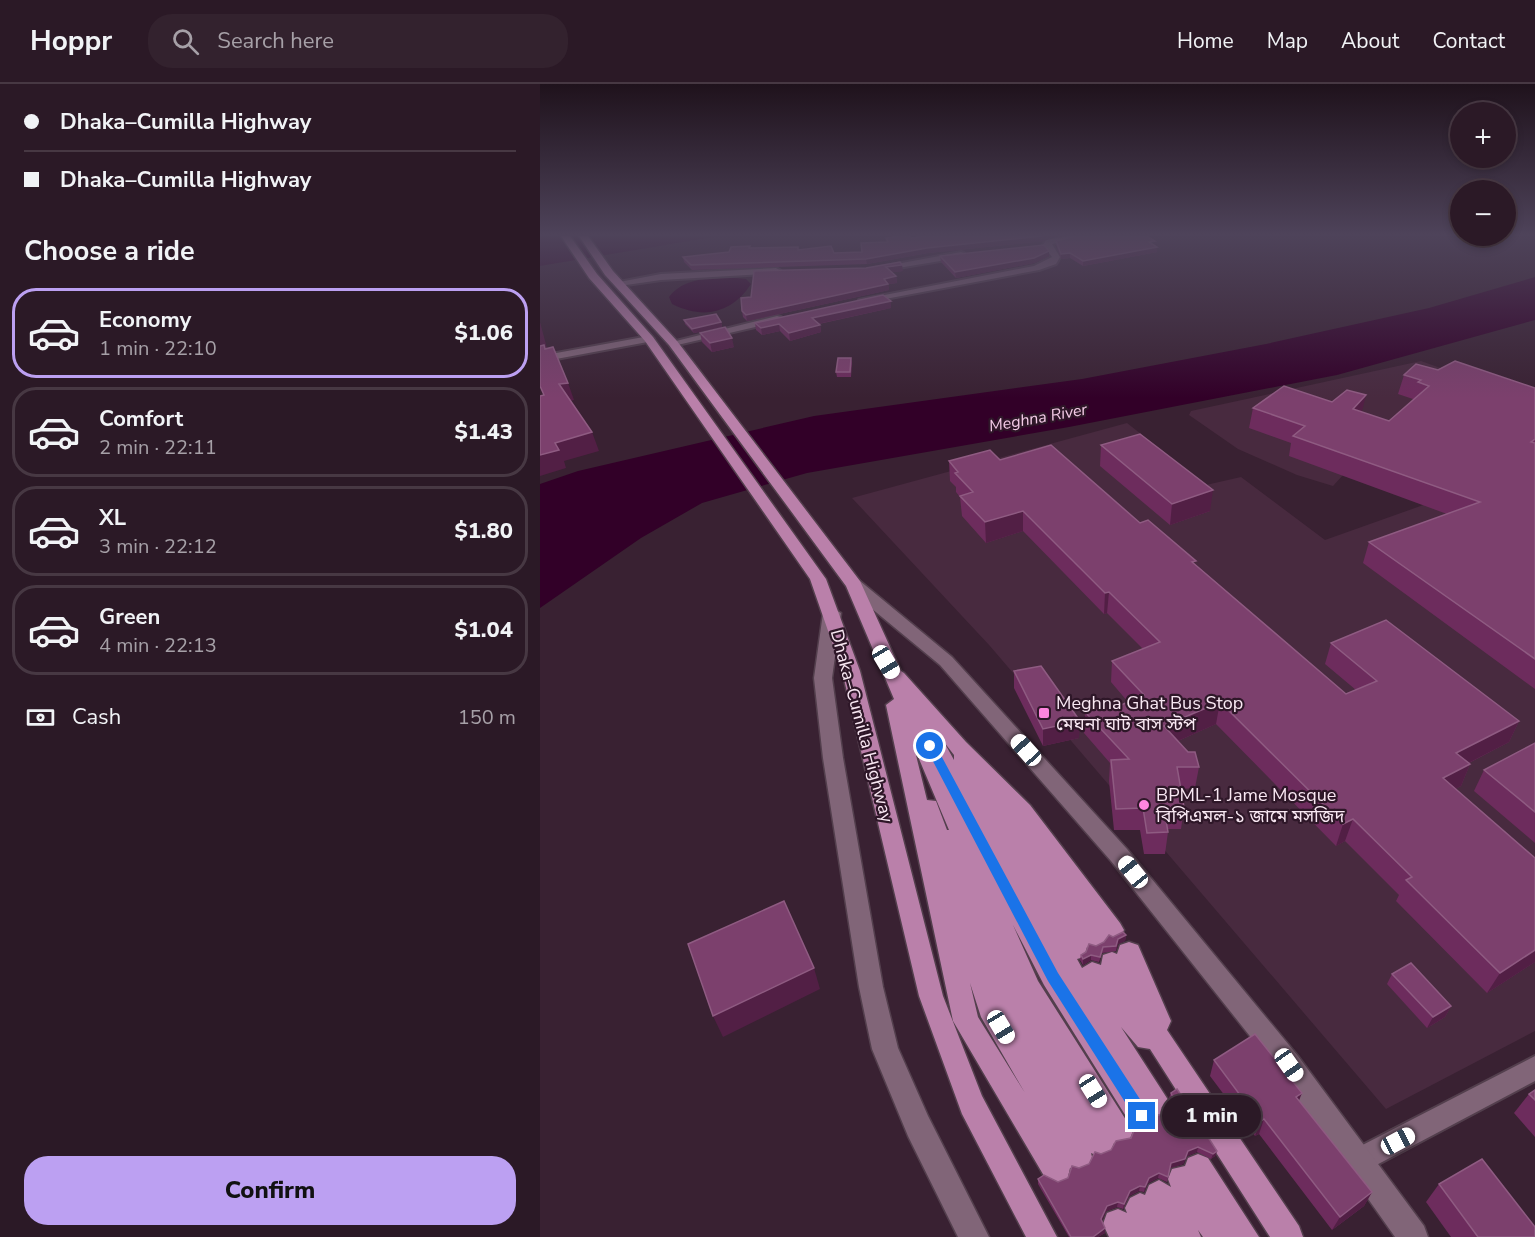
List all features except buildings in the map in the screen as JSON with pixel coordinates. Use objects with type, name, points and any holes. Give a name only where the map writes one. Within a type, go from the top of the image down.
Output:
[{"type":"highway","name":"Dhaka–Cumilla Highway","points":[[605,290],[650,339],[818,579],[832,613],[857,694],[931,996],[972,1104],[1042,1237]]},
{"type":"highway","name":"Dhaka–Cumilla Highway","points":[[625,290],[673,344],[854,585],[886,662],[1009,999],[1109,1137]]},
{"type":"highway","name":"Dhaka–Cumilla Highway","points":[[886,662],[958,747],[1023,811],[1094,940],[992,822],[958,747]]},
{"type":"highway","name":"Dhaka–Cumilla Highway","points":[[886,662],[1053,977],[1150,1111]]},
{"type":"highway","name":"Dhaka–Cumilla Highway","points":[[886,662],[990,1009],[1078,1157]]},
{"type":"highway","name":"Dhaka–Cumilla Highway","points":[[886,662],[966,1021],[1057,1171]]},
{"type":"highway","points":[[1183,1080],[1111,963],[1183,1080],[1288,1237]]},
{"type":"highway","points":[[1154,1202],[1158,1237]]},
{"type":"highway","points":[[1154,1202],[1186,1237]]},
{"type":"highway","points":[[1154,1202],[1220,1237]]},
{"type":"highway","points":[[1154,1202],[1244,1237]]},
{"type":"street","points":[[850,303],[920,290]]},
{"type":"street","points":[[673,344],[791,316]]},
{"type":"street","points":[[540,359],[650,339]]},
{"type":"street","points":[[854,585],[946,661],[1119,855],[1289,1065],[1413,1237]]},
{"type":"street","points":[[832,613],[823,678],[828,723],[854,890],[885,1049],[918,1126],[974,1237]]},
{"type":"street","points":[[1358,1161],[1535,1068]]},
{"type":"shaded area","points":[[1421,361],[1535,402],[1535,1031],[1386,1109],[990,646],[852,498],[1127,423],[1206,485],[1241,477],[1325,540],[1429,503],[1343,475],[1333,486],[1297,475],[1238,449],[1189,415],[1191,411]]},
{"type":"water","points":[[675,290],[746,290],[735,302],[726,307],[706,312],[695,312],[672,304],[669,297]]},
{"type":"water","name":"Meghna River","points":[[1491,290],[1535,290],[1535,320],[1337,375],[1069,427],[807,473],[702,503],[641,538],[540,608],[540,484],[578,471],[814,416],[1082,379],[1266,344],[1429,308]]},
{"type":"place","name":"Meghna Ghat Bus Stop মেঘনা ঘাট বাস স্টপ","points":[[1044,713]]},
{"type":"place","name":"BPML-1 Jame Mosque বিপিএমল-১ জামে মসজিদ","points":[[1144,805]]},
{"type":"route","points":[[930,746],[1053,977],[1142,1116]]}]
